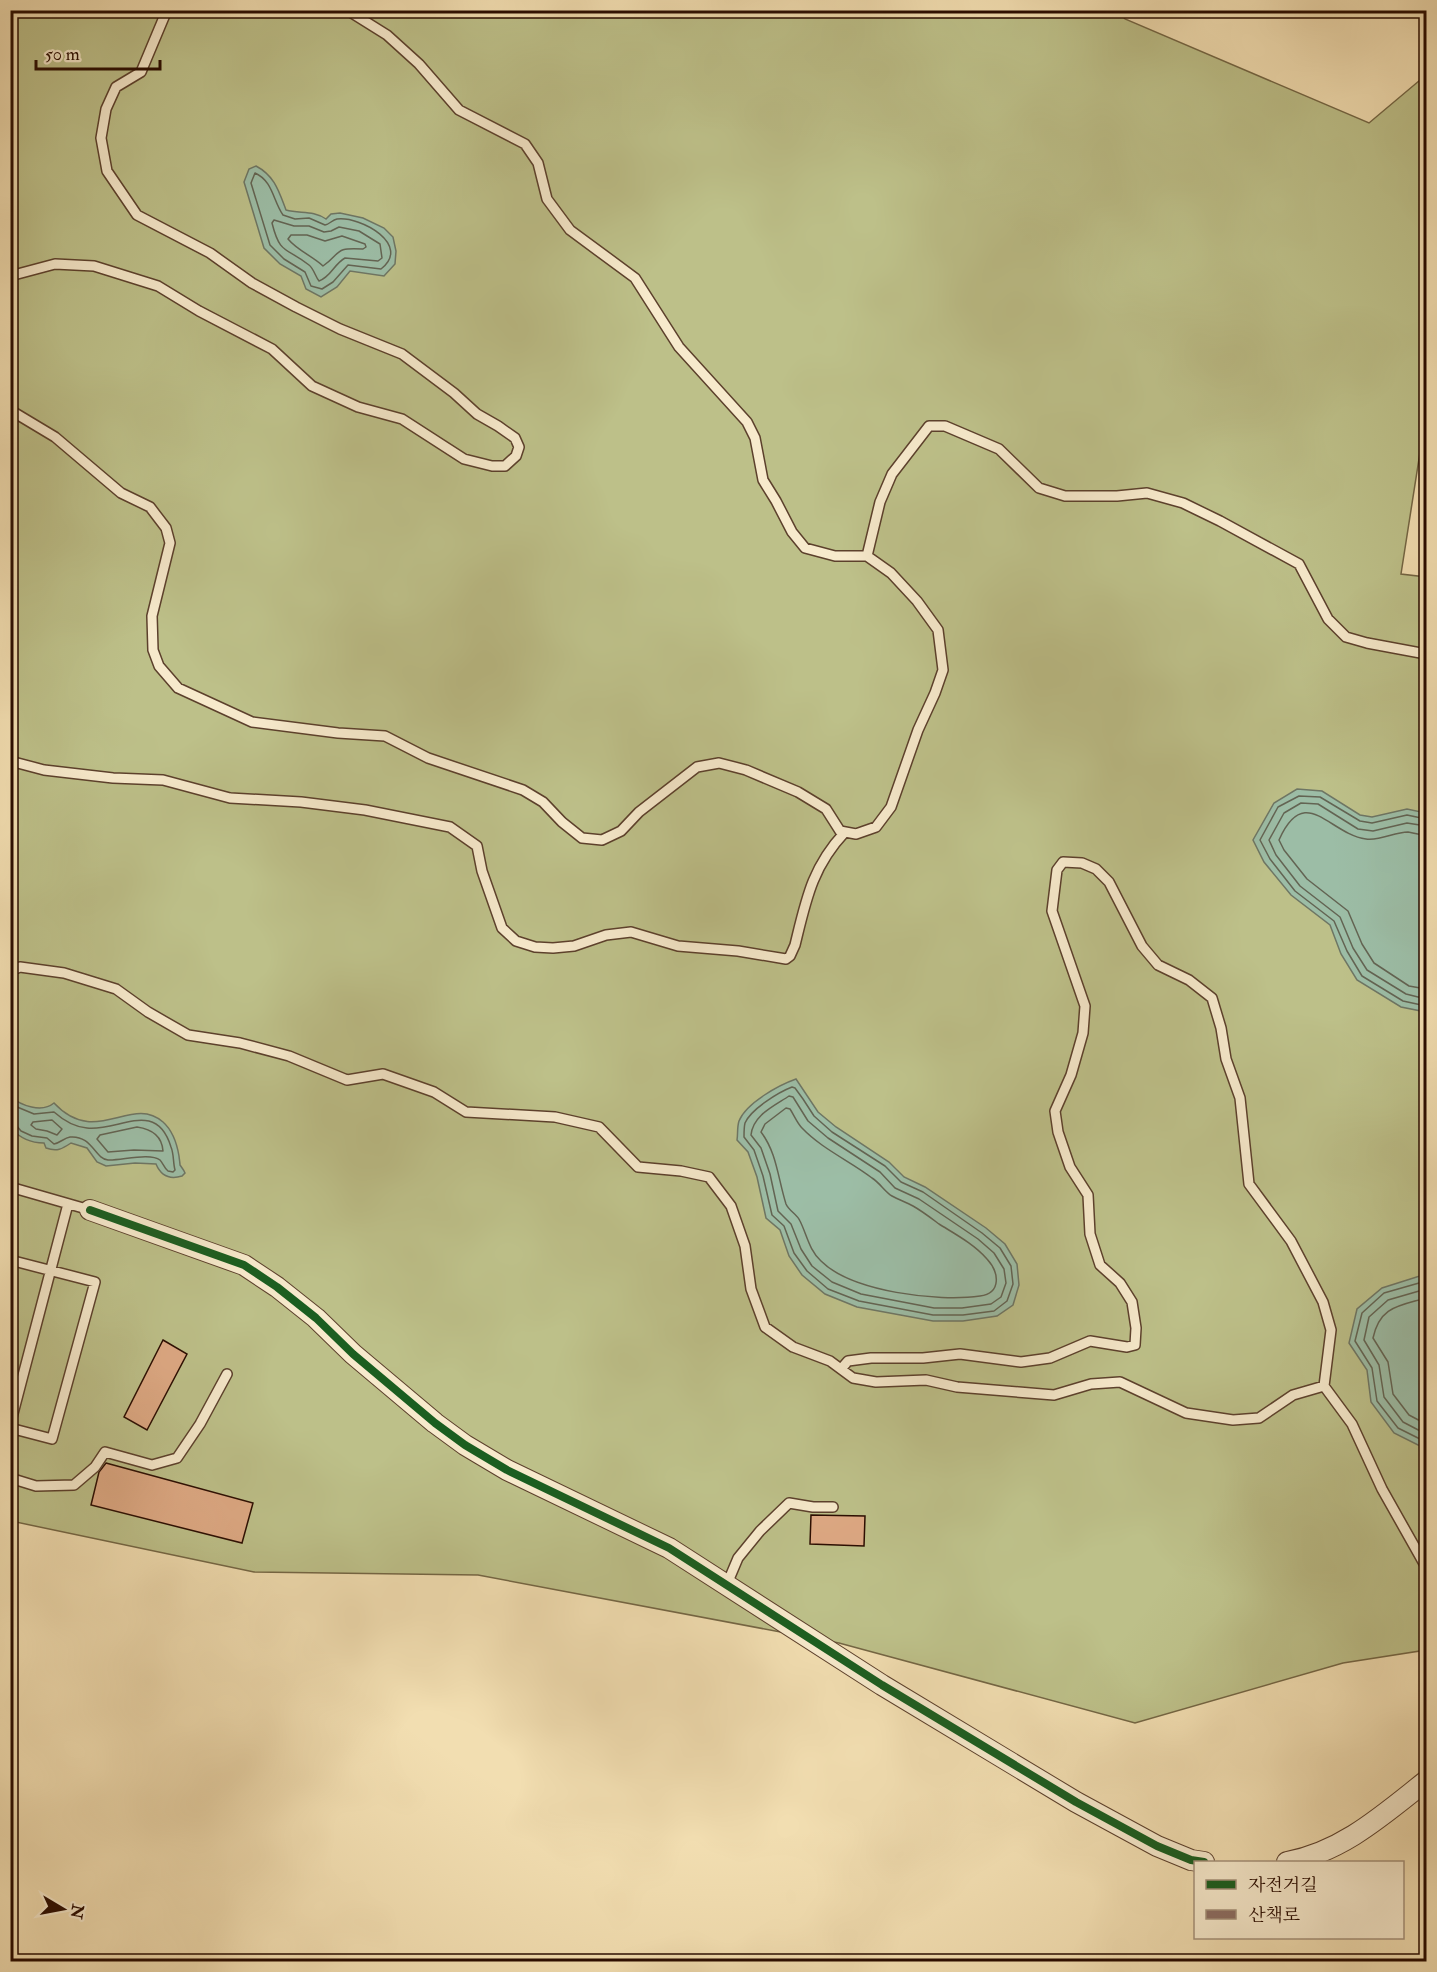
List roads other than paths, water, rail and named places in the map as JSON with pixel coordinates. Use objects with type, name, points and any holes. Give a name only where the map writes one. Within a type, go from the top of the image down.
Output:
[{"type":"street","points":[[90,1210],[244,1265],[278,1287],[308,1311],[435,1423],[465,1445],[507,1470],[669,1548],[892,1691],[1076,1802],[1149,1842],[1198,1861]]},
{"type":"street","points":[[1294,1861],[1353,1837],[1426,1781]]},
{"type":"lane","points":[[10,276],[55,264],[94,266],[158,286],[199,311],[272,349],[312,386],[358,407],[402,419],[464,459],[492,466],[505,466],[516,456],[519,447],[515,438],[477,414],[454,393],[402,354],[340,329],[296,307],[252,283],[210,253],[137,215],[107,171],[101,138],[106,109],[116,87],[141,72],[167,10]]},
{"type":"lane","points":[[10,410],[54,437],[121,493],[150,507],[166,528],[170,543],[152,616],[153,650],[159,666],[177,688],[252,722],[338,733],[385,736],[428,758],[524,790],[543,801],[562,822],[582,838],[602,840],[621,831],[639,812],[697,767],[719,763],[746,770],[798,792],[826,809],[840,831],[856,834],[876,827],[891,807],[918,730],[943,670],[938,630],[917,601],[891,573],[867,556],[835,556],[805,548],[792,532],[763,480],[755,438],[747,422],[680,347],[635,278],[570,230],[547,199],[538,163],[525,144],[459,110],[419,64],[387,35],[347,10]]},
{"type":"lane","points":[[867,556],[880,502],[892,474],[929,426],[945,426],[999,450],[1039,489],[1065,496],[1117,496],[1146,493],[1183,503],[1211,516],[1299,564],[1328,619],[1346,637],[1367,644],[1426,654]]},
{"type":"lane","points":[[10,760],[44,770],[113,778],[163,780],[230,798],[301,802],[365,810],[450,827],[477,846],[482,871],[502,928],[516,941],[534,947],[574,946],[606,935],[631,932],[678,946],[738,951],[786,959],[795,945],[813,877],[831,848],[845,832]]},
{"type":"lane","points":[[841,1369],[848,1361],[872,1358],[923,1358],[960,1354],[1021,1362],[1050,1358],[1090,1341],[1127,1347],[1135,1345],[1136,1328],[1132,1302],[1120,1283],[1100,1265],[1090,1234],[1088,1195],[1070,1167],[1058,1132],[1055,1111],[1071,1075],[1083,1033],[1085,1006],[1052,911],[1053,888],[1057,870],[1063,862],[1082,862],[1095,869],[1109,882],[1142,946],[1158,965],[1189,980],[1212,998],[1221,1028],[1226,1059],[1240,1098],[1249,1184],[1291,1241],[1323,1302],[1331,1330],[1324,1386],[1352,1424],[1382,1489],[1426,1567]]},
{"type":"lane","points":[[10,971],[20,967],[64,973],[116,988],[148,1012],[188,1035],[240,1043],[289,1056],[347,1080],[383,1074],[434,1092],[466,1112],[555,1118],[599,1127],[638,1167],[681,1171],[709,1177],[731,1206],[745,1246],[751,1289],[765,1327],[794,1347],[830,1361],[853,1378],[876,1382],[926,1380],[957,1387],[1054,1395],[1091,1384],[1120,1382],[1186,1413],[1233,1420],[1258,1418],[1293,1395],[1324,1386]]},
{"type":"lane","points":[[10,1187],[90,1210]]},
{"type":"lane","points":[[10,1260],[51,1270],[95,1282],[52,1439],[10,1427],[51,1270],[68,1204]]},
{"type":"lane","points":[[10,1478],[36,1486],[74,1485],[95,1467],[105,1452],[152,1465],[177,1458],[200,1424],[227,1374]]},
{"type":"lane","points":[[727,1584],[738,1558],[759,1531],[789,1503],[832,1507]]},
{"type":"water","points":[[256,166],[272,180],[286,210],[311,213],[326,219],[331,214],[340,213],[363,218],[384,228],[393,237],[396,251],[395,264],[384,276],[350,271],[337,287],[321,297],[306,289],[301,276],[280,264],[264,248],[244,182],[249,169]]},
{"type":"water","points":[[1297,789],[1322,791],[1360,815],[1372,817],[1407,809],[1426,813],[1426,1012],[1401,1007],[1357,980],[1341,954],[1330,925],[1291,895],[1264,862],[1253,840],[1274,803]]},
{"type":"water","points":[[796,1079],[818,1112],[836,1127],[889,1162],[904,1177],[925,1187],[986,1228],[1005,1244],[1017,1264],[1019,1285],[1013,1305],[997,1316],[963,1321],[933,1321],[857,1307],[825,1294],[802,1275],[789,1256],[780,1230],[766,1218],[757,1177],[748,1152],[737,1140],[739,1121],[748,1108],[772,1090]]},
{"type":"water","points":[[10,1096],[20,1103],[38,1108],[54,1103],[69,1116],[84,1121],[99,1121],[138,1114],[151,1115],[163,1122],[171,1133],[177,1147],[180,1165],[185,1173],[182,1176],[169,1177],[160,1172],[156,1164],[135,1163],[106,1166],[97,1162],[87,1148],[71,1143],[56,1150],[46,1148],[44,1143],[26,1139],[11,1129]]},
{"type":"water","points":[[1426,1274],[1426,1449],[1394,1433],[1371,1402],[1367,1370],[1349,1343],[1357,1309],[1382,1288]]}]
